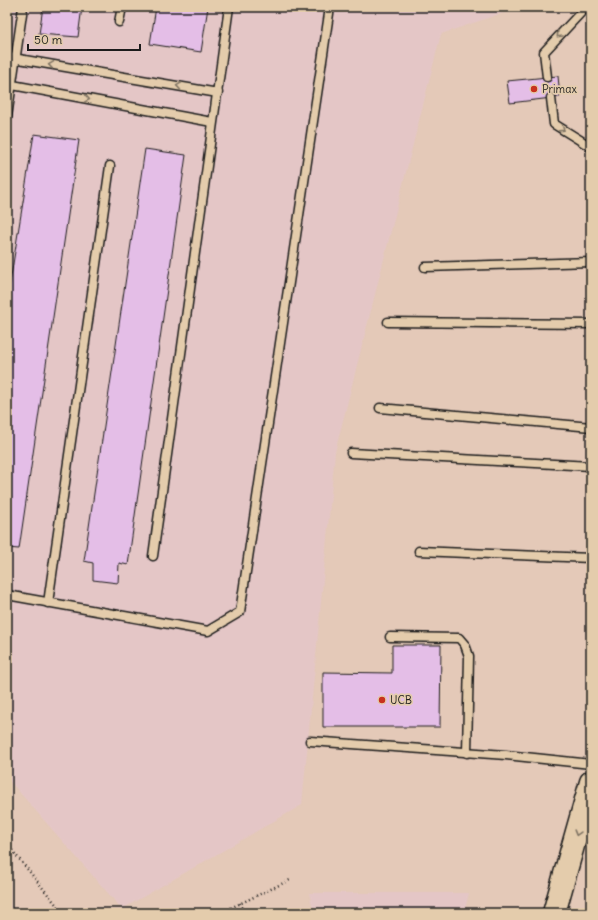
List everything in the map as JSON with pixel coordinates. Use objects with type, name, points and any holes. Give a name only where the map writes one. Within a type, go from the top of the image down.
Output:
[{"type":"highway","points":[[554,913],[591,782]]},
{"type":"lane","points":[[7,117],[11,58],[23,7]]},
{"type":"lane","points":[[119,22],[122,7]]},
{"type":"lane","points":[[153,556],[229,7]]},
{"type":"lane","points":[[7,595],[208,632],[240,612],[330,7]]},
{"type":"lane","points":[[547,77],[544,52],[586,7]]},
{"type":"lane","points":[[11,58],[218,92]]},
{"type":"lane","points":[[9,85],[212,122]]},
{"type":"lane","points":[[551,98],[554,124],[591,147]]},
{"type":"lane","points":[[48,603],[110,166]]},
{"type":"lane","points":[[425,268],[591,262]]},
{"type":"lane","points":[[388,322],[591,324]]},
{"type":"lane","points":[[380,408],[591,427]]},
{"type":"lane","points":[[350,453],[591,466]]},
{"type":"lane","points":[[419,551],[591,558]]},
{"type":"lane","points":[[390,637],[459,638],[465,645],[469,656],[467,753]]},
{"type":"lane","points":[[310,741],[506,755],[591,764]]},
{"type":"path","points":[[7,844],[62,913]]},
{"type":"path","points":[[220,913],[292,879]]},
{"type":"path","points":[[240,903],[245,913]]},
{"type":"shaded area","points":[[7,7],[517,8],[441,34],[335,452],[302,805],[122,909],[7,778]]},
{"type":"shaded area","points":[[309,893],[469,893],[464,913],[314,913]]},
{"type":"building","points":[[43,7],[82,7],[78,37],[39,34]]},
{"type":"building","points":[[156,7],[208,7],[201,52],[150,44]]},
{"type":"building","name":"Primax","points":[[558,76],[560,97],[510,103],[507,81]]},
{"type":"building","points":[[34,134],[79,140],[19,549],[7,548],[7,301]]},
{"type":"building","points":[[145,149],[186,155],[128,565],[119,563],[118,583],[93,580],[93,563],[84,561]]},
{"type":"building","name":"UCB","points":[[392,645],[441,645],[440,727],[323,727],[323,672],[392,673]]},
{"type":"place","name":"Primax","points":[[534,89]]},
{"type":"place","name":"UCB","points":[[382,700]]}]
